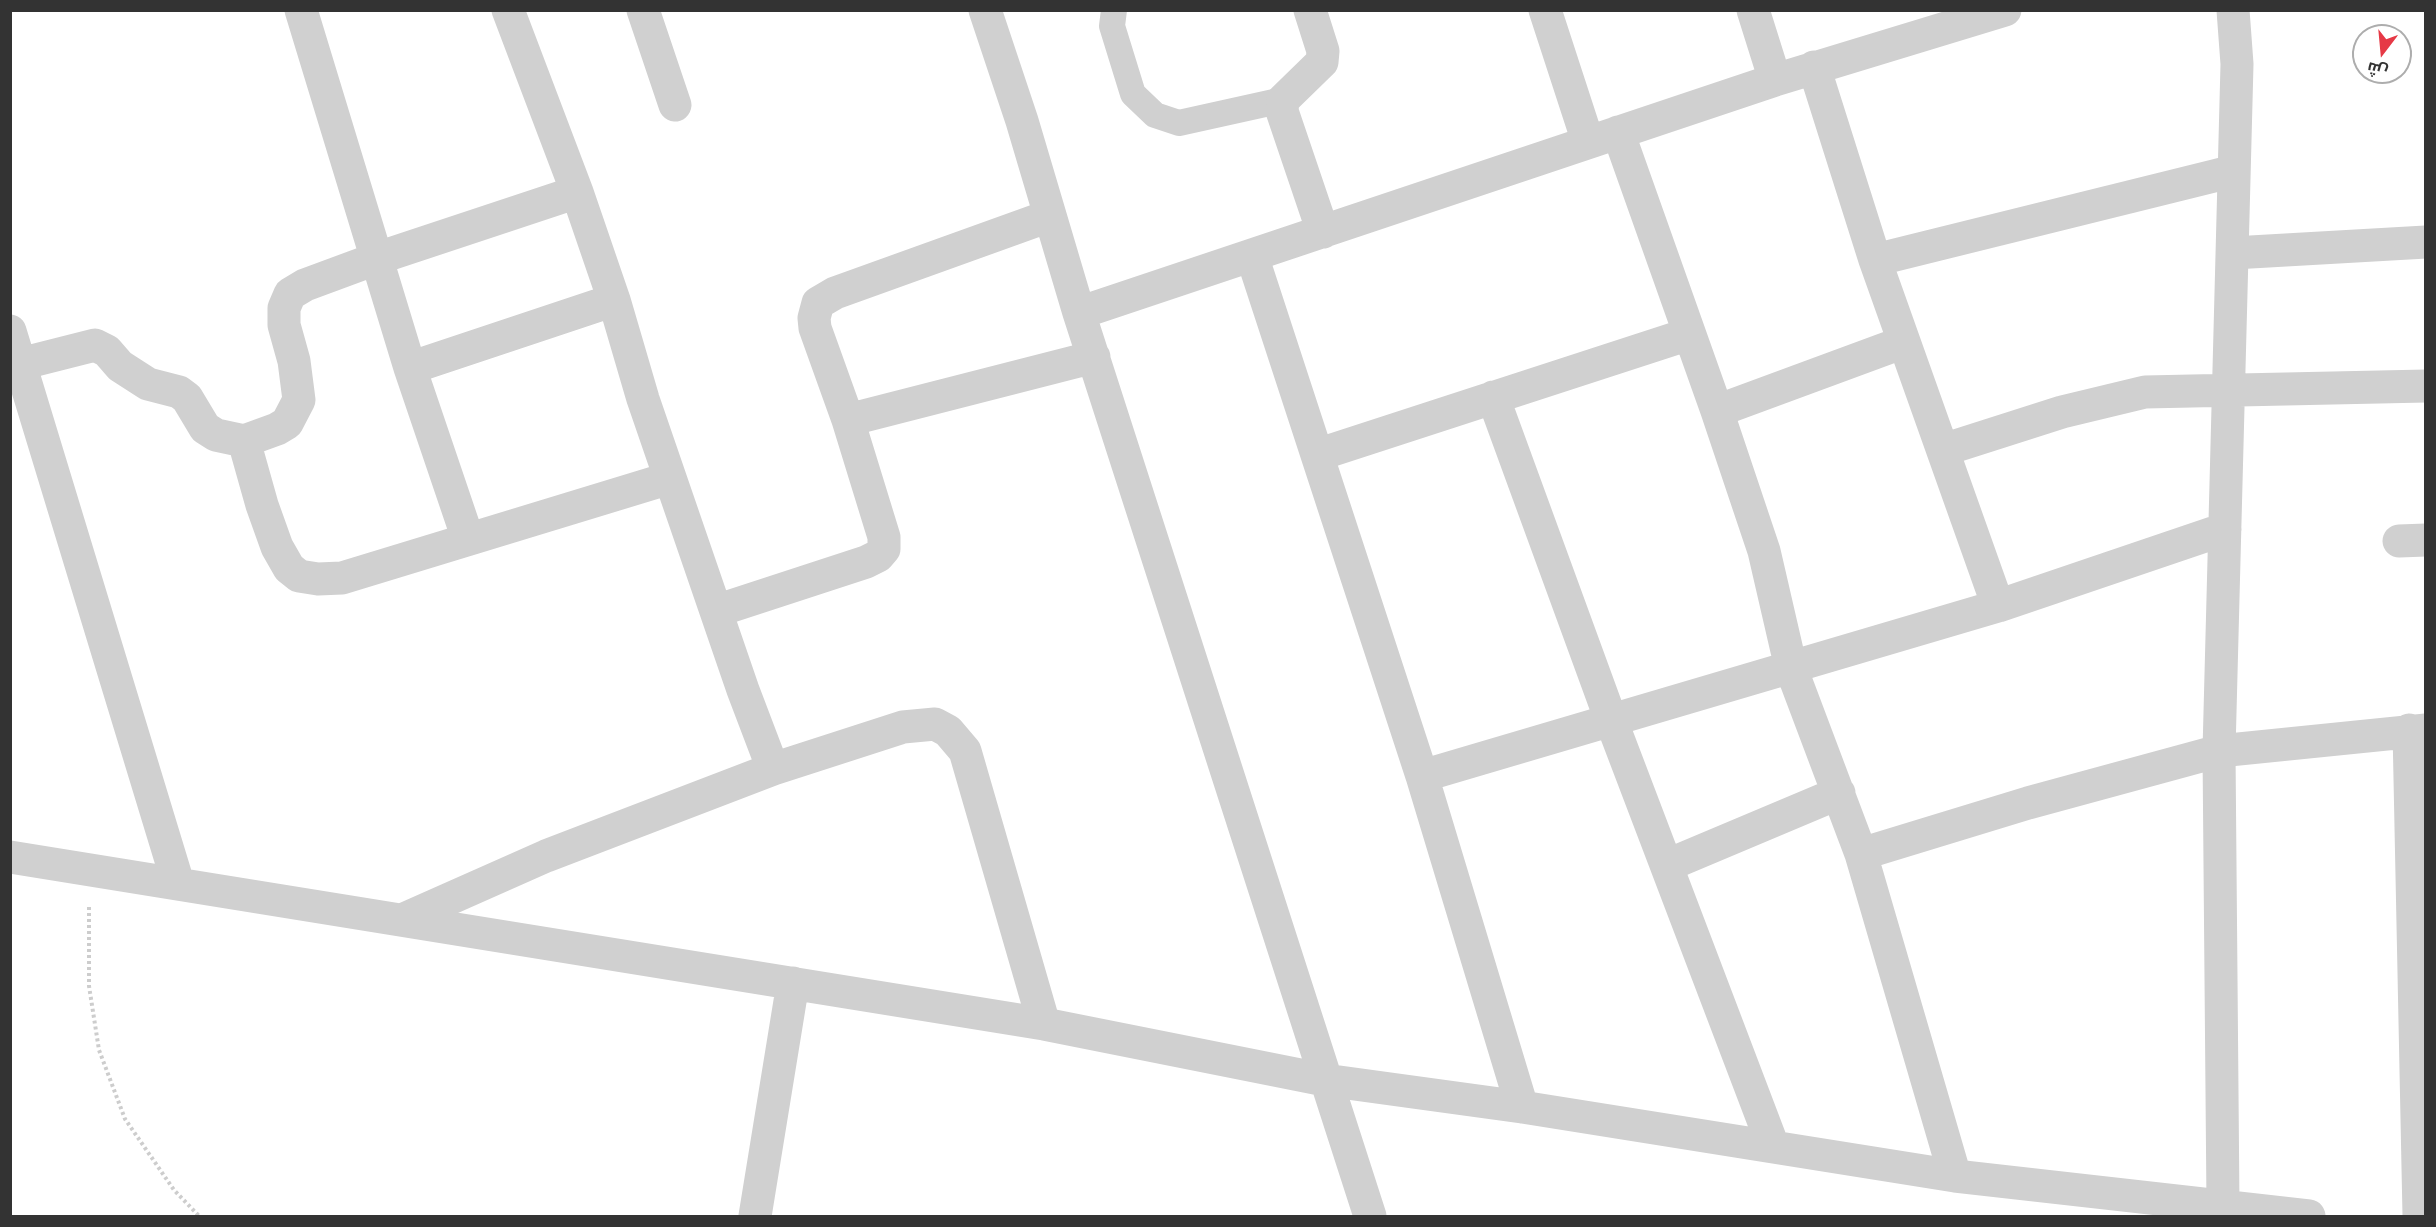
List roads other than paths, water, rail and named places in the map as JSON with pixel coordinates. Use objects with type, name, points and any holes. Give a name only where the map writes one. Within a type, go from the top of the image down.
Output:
[{"type":"street","points":[[301,10],[410,368],[468,539]]},
{"type":"street","points":[[508,10],[577,192],[614,300],[643,399],[773,769]]},
{"type":"street","points":[[643,10],[675,105]]},
{"type":"street","points":[[984,10],[1022,121],[1079,313],[1370,1216]]},
{"type":"street","points":[[1310,10],[1323,51],[1322,62],[1283,100],[1281,111],[1323,232]]},
{"type":"street","points":[[1545,10],[1689,334],[1717,411],[1764,551],[1791,668],[1862,854],[1955,1176]]},
{"type":"street","points":[[1753,10],[1775,80]]},
{"type":"street","points":[[1079,313],[1814,67],[2005,10]]},
{"type":"street","points":[[2222,1211],[2219,751],[2237,64],[2233,10]]},
{"type":"street","points":[[1814,67],[1875,260],[1998,606]]},
{"type":"street","points":[[1875,260],[2234,171]]},
{"type":"street","points":[[20,364],[96,345],[107,351],[120,366],[148,384],[179,392],[187,398],[205,428],[216,435],[244,441],[287,423],[299,400],[294,361],[284,325],[286,300],[305,285],[378,258],[577,192]]},
{"type":"street","points":[[716,611],[866,562],[878,556],[884,549],[884,537],[848,420],[815,328],[814,318],[818,303],[836,293],[1049,216]]},
{"type":"street","points":[[2233,254],[2426,242]]},
{"type":"street","points":[[1252,256],[1422,776],[1522,1107]]},
{"type":"street","points":[[410,368],[614,300]]},
{"type":"street","points":[[10,332],[178,883]]},
{"type":"street","points":[[1317,455],[1689,334]]},
{"type":"street","points":[[1717,411],[1904,342]]},
{"type":"street","points":[[848,420],[1094,357]]},
{"type":"street","points":[[1943,450],[2062,412],[2145,392],[2426,386]]},
{"type":"street","points":[[1493,397],[1611,720],[1773,1146]]},
{"type":"street","points":[[244,441],[277,548],[290,568],[299,576],[318,579],[342,578],[374,570],[670,478]]},
{"type":"street","points":[[1422,776],[1998,606],[2225,529]]},
{"type":"street","points":[[404,919],[546,856],[773,769],[903,727],[935,724],[948,730],[965,751],[1044,1024]]},
{"type":"street","points":[[1862,854],[2028,803],[2219,751],[2417,730],[2419,1216]]},
{"type":"street","points":[[1668,865],[1839,793]]},
{"type":"street","points":[[10,857],[1044,1024],[1325,1080],[1522,1107],[1955,1176],[2222,1211],[2309,1216]]},
{"type":"street","points":[[755,1216],[793,983]]},
{"type":"lane","points":[[1114,10],[1112,26],[1133,94],[1155,115],[1179,123],[1283,100]]}]
